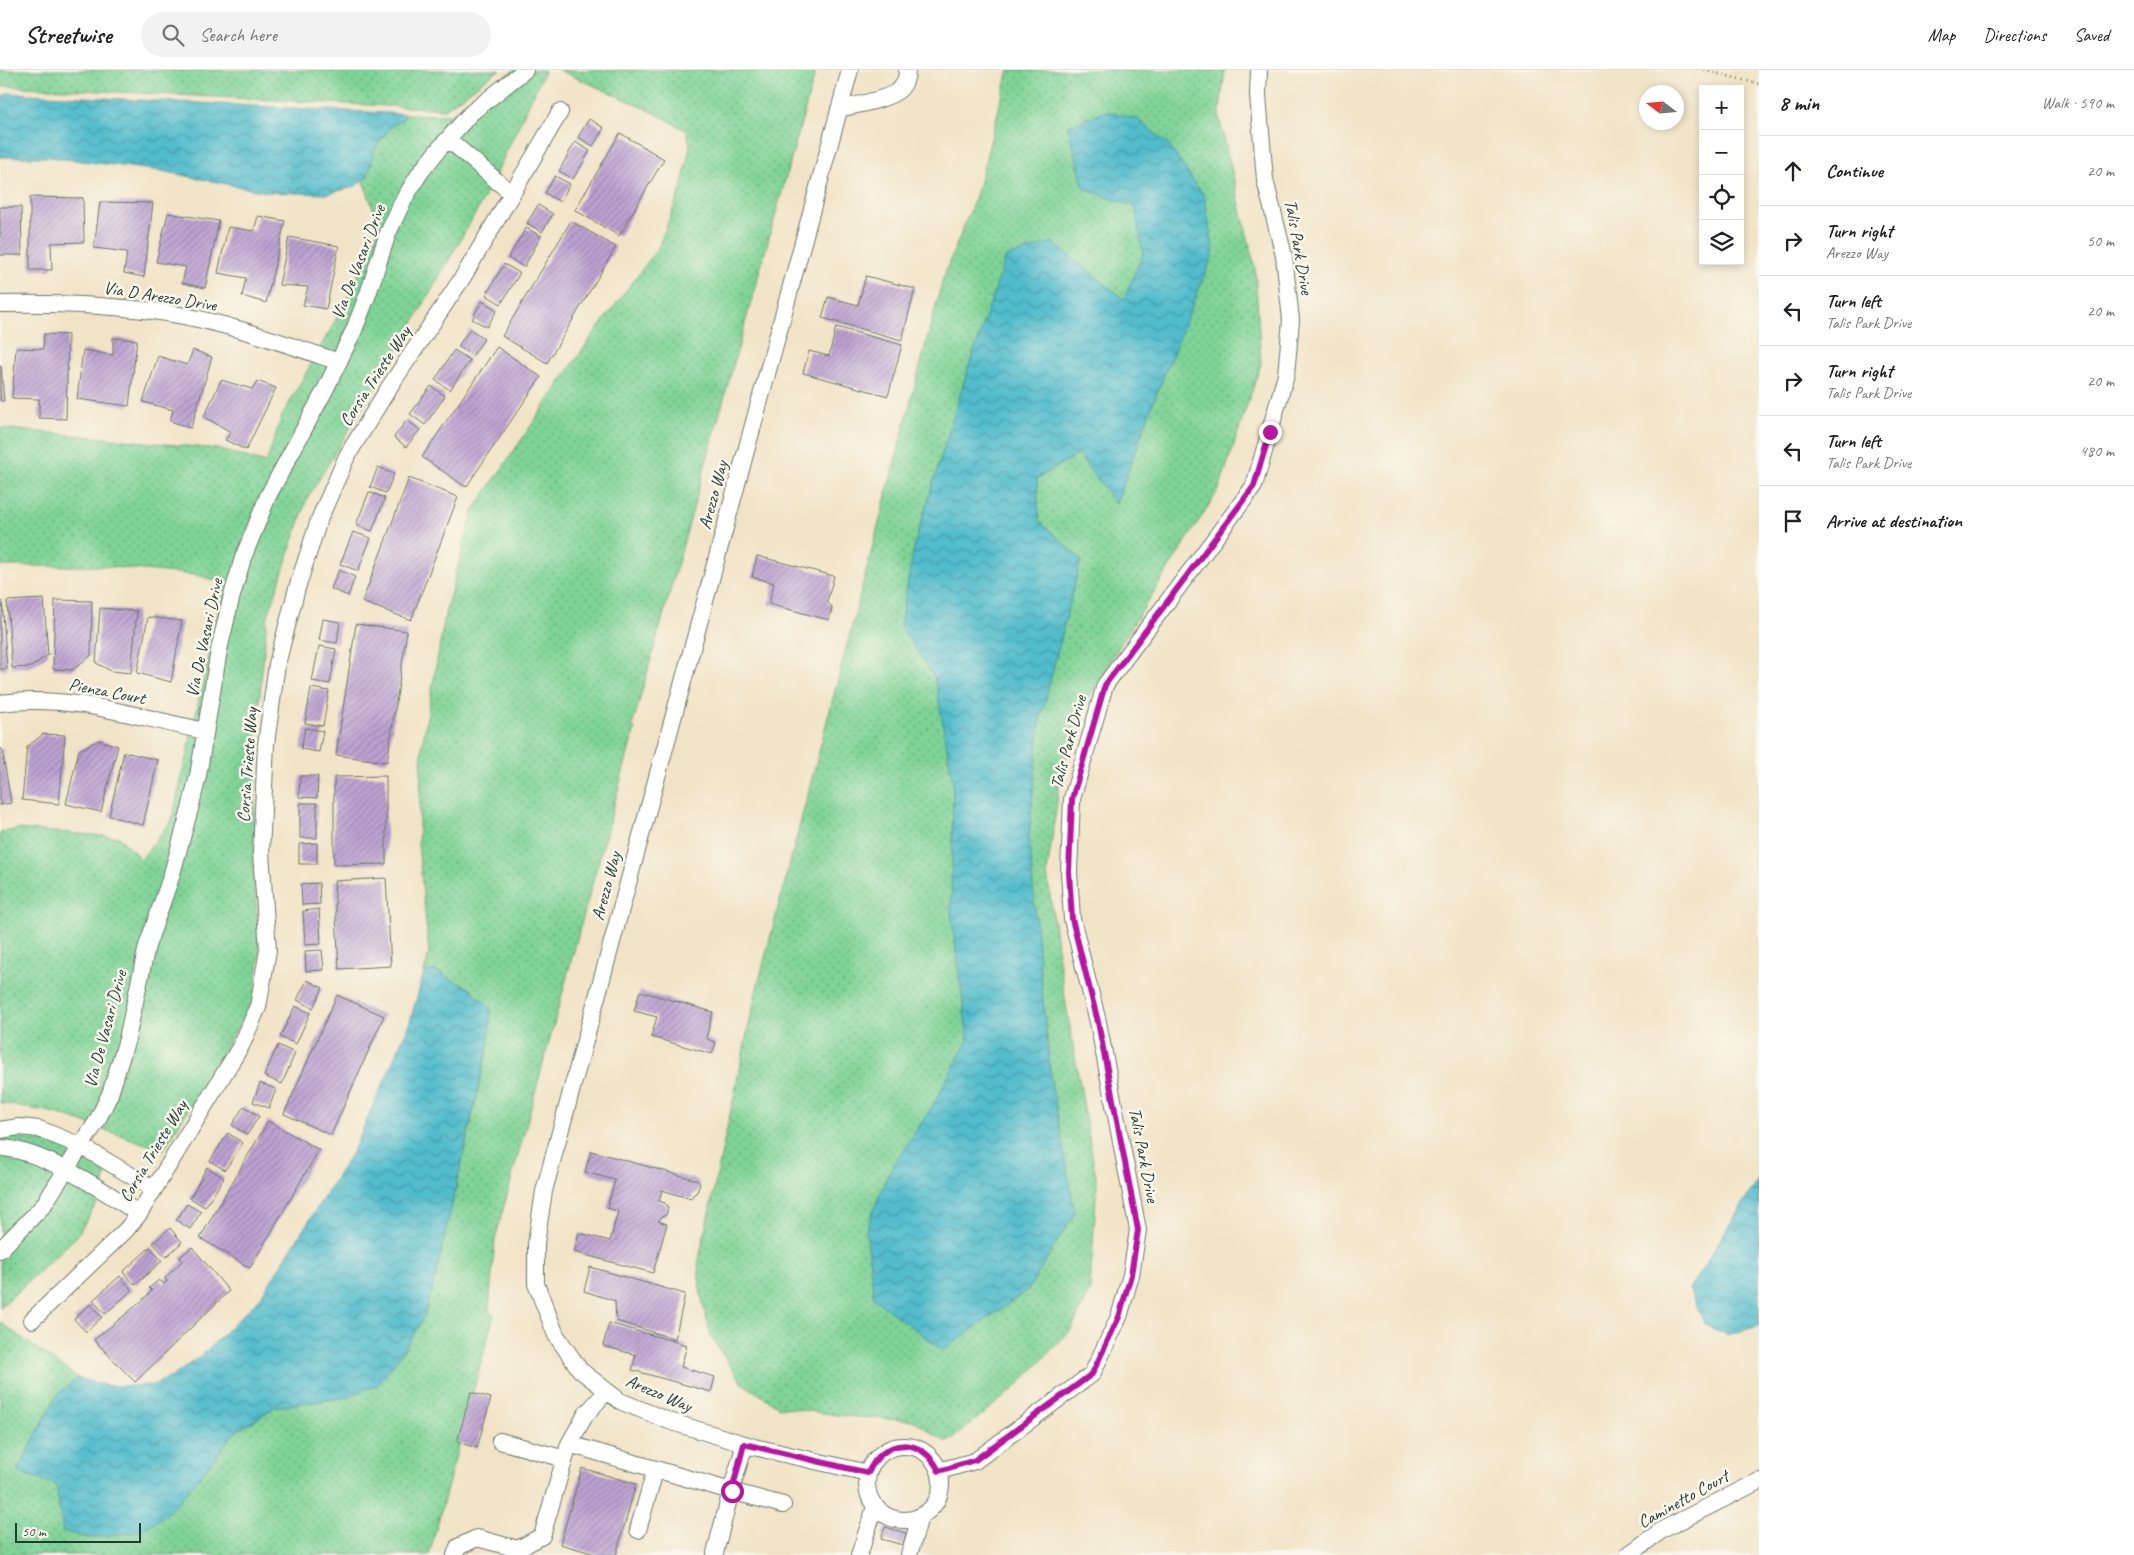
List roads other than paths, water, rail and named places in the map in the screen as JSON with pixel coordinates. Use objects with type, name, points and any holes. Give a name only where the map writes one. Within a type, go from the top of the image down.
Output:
[{"type":"street","name":"Via De Vasari Drive","points":[[0,1250],[43,1206],[97,1120],[110,1094],[127,1039],[147,946],[171,877],[192,800],[221,642],[243,558],[268,496],[339,362],[368,294],[388,233],[404,199],[420,173],[471,113],[525,70]]},
{"type":"street","name":"Arezzo Way","points":[[850,70],[544,1191],[536,1244],[536,1284],[556,1335],[580,1370],[607,1391],[636,1409],[744,1444],[868,1473]]},
{"type":"street","points":[[839,109],[889,95],[900,89],[907,77],[908,70]]},
{"type":"street","name":"Talis Park Drive","points":[[939,1471],[975,1460],[1092,1374],[1119,1317],[1131,1275],[1138,1230],[1098,1022],[1072,919],[1069,872],[1072,799],[1105,685],[1254,486],[1286,375],[1291,320],[1284,256],[1265,180],[1258,95],[1259,70]]},
{"type":"street","name":"Corsia Trieste Way","points":[[32,1320],[126,1230],[139,1214],[242,1044],[258,1007],[268,950],[261,853],[266,744],[277,664],[297,588],[319,520],[348,456],[390,386],[463,277],[560,112]]},
{"type":"street","points":[[448,139],[512,194]]},
{"type":"street","name":"Via D Arezzo Drive","points":[[0,304],[82,304],[168,314],[270,340],[339,362]]},
{"type":"street","name":"Pienza Court","points":[[0,703],[40,701],[100,706],[153,721],[205,731]]},
{"type":"street","points":[[0,1130],[19,1127],[39,1129],[81,1146],[154,1189]]},
{"type":"street","points":[[0,1148],[27,1153],[99,1187],[139,1214]]},
{"type":"street","points":[[455,1555],[458,1547],[477,1538],[518,1549],[542,1536],[567,1452],[586,1414],[607,1391]]},
{"type":"street","points":[[500,1442],[567,1452],[655,1470],[783,1505]]},
{"type":"street","points":[[715,1553],[744,1444]]},
{"type":"street","points":[[903,1445],[915,1447],[925,1452],[934,1460],[939,1471],[941,1482],[938,1498],[928,1511],[920,1517],[908,1520],[895,1520],[884,1515],[875,1507],[866,1485],[868,1473],[873,1462],[881,1453],[903,1445]]},
{"type":"street","points":[[638,1530],[655,1470]]},
{"type":"street","name":"Caminetto Court","points":[[1628,1555],[1662,1530],[1759,1481]]},
{"type":"street","points":[[859,1555],[875,1507]]},
{"type":"street","points":[[909,1555],[920,1517]]},
{"type":"water","points":[[8,93],[405,114],[404,118],[391,127],[375,148],[368,176],[354,187],[327,194],[266,192],[162,171],[49,157],[0,157],[0,98]]},
{"type":"water","points":[[1107,111],[1137,119],[1167,143],[1204,196],[1214,252],[1156,395],[1116,504],[1078,454],[1037,479],[1039,521],[1081,559],[1040,721],[1029,836],[1051,1080],[1075,1213],[1028,1290],[943,1350],[874,1299],[866,1229],[888,1174],[933,1105],[968,1040],[951,914],[953,783],[935,679],[900,625],[915,542],[968,369],[1006,257],[1052,242],[1124,299],[1143,254],[1135,207],[1084,189],[1068,126]]},
{"type":"water","points":[[436,971],[469,988],[491,1008],[489,1042],[425,1315],[402,1353],[379,1384],[348,1397],[275,1407],[234,1433],[194,1484],[165,1516],[138,1532],[87,1538],[63,1531],[56,1485],[17,1472],[57,1395],[78,1378],[107,1386],[152,1385],[172,1377],[203,1354],[260,1298],[353,1151],[409,1025],[424,972]]},
{"type":"water","points":[[1759,1178],[1759,1326],[1727,1335],[1705,1325],[1689,1289]]}]
